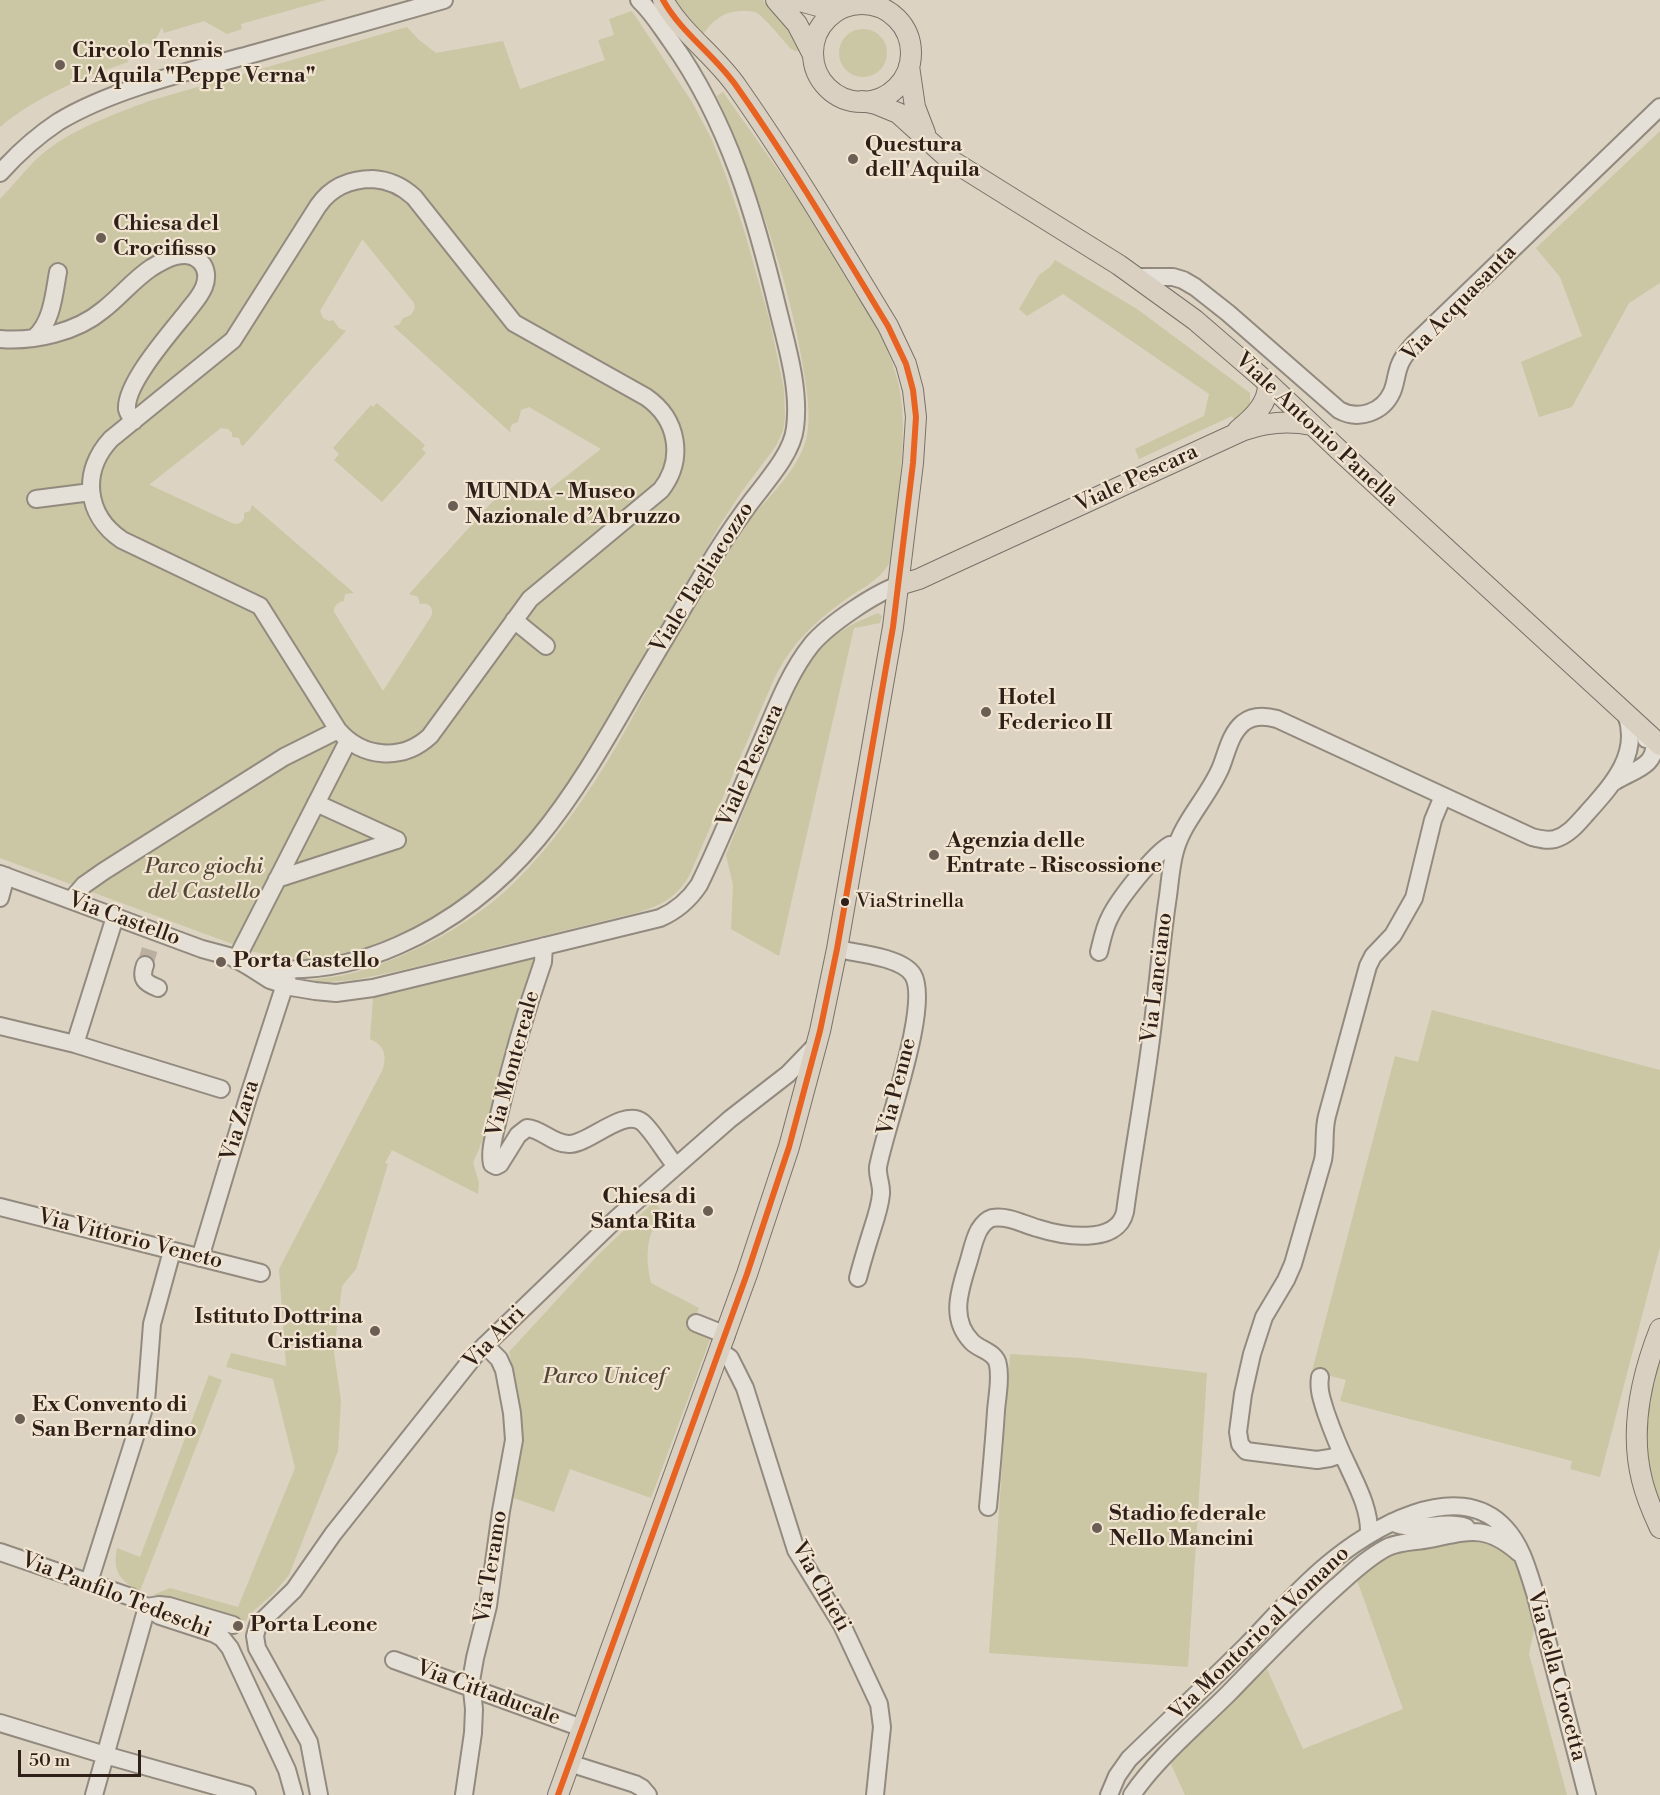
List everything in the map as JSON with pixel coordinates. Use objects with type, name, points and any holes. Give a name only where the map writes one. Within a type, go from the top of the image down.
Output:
[{"type":"main road","points":[[558,1795],[761,1235],[805,1093],[837,949],[878,718],[899,585],[916,417],[913,390],[903,358],[888,326],[848,259],[795,173],[728,75],[678,23],[663,0]]},
{"type":"main road","points":[[776,0],[797,24],[813,55],[816,70],[823,82],[834,93],[848,99],[862,101],[878,99],[892,92],[903,80],[909,66],[910,40],[905,28],[897,18],[885,9],[857,4],[843,8],[830,16],[821,27],[815,40],[813,55]]},
{"type":"main road","points":[[796,0],[818,6],[843,8]]},
{"type":"main road","name":"Viale Antonio Panella","points":[[909,66],[912,95],[919,120],[928,138],[942,154]]},
{"type":"main road","name":"Viale Antonio Panella","points":[[862,101],[888,107],[898,113],[942,154],[1138,277],[1195,321],[1268,384],[1657,743]]},
{"type":"main road","name":"Viale Pescara","points":[[1232,435],[1260,408],[1268,393],[1268,384]]},
{"type":"main road","name":"Viale Pescara","points":[[899,585],[939,570],[1249,428],[1274,422],[1295,421],[1312,425]]},
{"type":"main road","points":[[1660,1329],[1641,1389],[1636,1430],[1642,1481],[1660,1528]]},
{"type":"street","points":[[0,173],[44,132],[79,111],[106,100],[195,70],[444,0]]},
{"type":"street","name":"Viale Tagliacozzo","points":[[242,963],[287,977],[373,956],[433,929],[464,909],[514,867],[547,828],[594,759],[708,566],[743,512],[778,466],[794,438],[795,399],[786,341],[760,241],[738,171],[697,80],[652,14],[639,0]]},
{"type":"street","name":"Via Acquasanta","points":[[1138,277],[1169,277],[1190,284],[1340,410],[1352,415],[1368,413],[1386,401],[1393,389],[1399,366],[1411,348],[1660,107]]},
{"type":"street","points":[[360,179],[380,179],[398,185],[418,202],[514,323],[652,401],[666,417],[674,437],[676,451],[669,478],[661,490],[530,599],[434,732],[425,741],[407,751],[387,754],[367,751],[343,735],[260,606],[122,540],[112,533],[101,519],[91,492],[93,471],[100,454],[111,439],[134,421],[233,340],[326,196],[342,185],[360,179]]},
{"type":"street","points":[[0,339],[35,337],[63,331],[92,319],[146,271],[166,259],[185,255],[200,259],[206,272],[204,287],[152,356],[134,386],[127,407],[134,421]]},
{"type":"street","points":[[35,337],[43,328],[49,313],[58,272]]},
{"type":"street","points":[[36,499],[91,492]]},
{"type":"street","name":"Viale Pescara","points":[[287,977],[315,992],[351,992],[669,914],[691,896],[699,885],[782,695],[809,649],[825,632],[866,602],[882,591],[899,585]]},
{"type":"street","points":[[514,620],[546,646]]},
{"type":"street","name":"Via Lanciano","points":[[1626,714],[1630,731],[1626,756]]},
{"type":"street","name":"Via Lanciano","points":[[988,1507],[999,1366],[996,1359],[972,1342],[964,1331],[958,1314],[960,1288],[978,1231],[989,1220],[1005,1218],[1048,1231],[1095,1235],[1112,1230],[1123,1219],[1148,1065],[1162,940],[1176,846],[1216,777],[1232,737],[1242,723],[1254,717],[1277,719],[1532,837],[1547,840],[1568,833],[1614,782],[1626,756],[1636,742],[1644,740],[1657,743],[1652,758],[1645,766],[1614,782]]},
{"type":"street","points":[[242,963],[277,879],[316,803],[343,735]]},
{"type":"street","points":[[70,900],[84,885],[113,865],[284,757],[343,735]]},
{"type":"street","name":"Via Lanciano","points":[[1638,770],[1660,767]]},
{"type":"street","points":[[1342,1454],[1317,1460],[1246,1451],[1241,1446],[1238,1437],[1243,1394],[1252,1354],[1264,1317],[1286,1280],[1295,1258],[1324,1156],[1327,1116],[1369,963],[1393,935],[1414,898],[1432,820],[1443,796]]},
{"type":"street","points":[[277,879],[397,840],[316,803]]},
{"type":"street","points":[[1099,952],[1106,926],[1114,909],[1134,882],[1162,851],[1170,845],[1176,846]]},
{"type":"street","points":[[0,898],[3,875]]},
{"type":"street","name":"Via Castello","points":[[3,875],[115,917],[154,937],[242,963]]},
{"type":"street","points":[[75,1044],[115,917]]},
{"type":"street","name":"Via Montereale","points":[[544,946],[543,962],[513,1056],[492,1151],[492,1164],[496,1166],[500,1164],[518,1135],[525,1129],[532,1129],[568,1144],[581,1142],[620,1122],[631,1119],[642,1122],[676,1166]]},
{"type":"street","name":"Via Penne","points":[[837,949],[902,964],[914,976],[917,990],[916,1011],[908,1054],[878,1170],[881,1190],[879,1206],[858,1278]]},
{"type":"street","points":[[145,965],[142,972],[143,980],[158,988]]},
{"type":"street","name":"Via Zara","points":[[200,1258],[287,977]]},
{"type":"street","points":[[6,1028],[75,1044],[221,1089]]},
{"type":"street","name":"Via Atri","points":[[244,1628],[261,1622],[294,1590],[327,1541],[485,1345],[617,1218],[745,1107],[785,1079],[817,1044]]},
{"type":"street","name":"Via Atri","points":[[785,1079],[802,1077],[810,1072]]},
{"type":"street","points":[[785,1079],[802,1083],[805,1093]]},
{"type":"street","name":"Via Vittorio Veneto","points":[[0,1207],[261,1273]]},
{"type":"street","points":[[89,1582],[146,1402],[152,1324],[172,1251]]},
{"type":"street","points":[[696,1323],[723,1343]]},
{"type":"street","name":"Via Chieti","points":[[723,1343],[745,1388],[796,1550],[842,1624],[879,1704],[882,1727],[875,1795]]},
{"type":"street","name":"Via Teramo","points":[[464,1795],[473,1733],[474,1709],[471,1688],[475,1658],[488,1606],[514,1440],[512,1413],[504,1370],[499,1359],[485,1345]]},
{"type":"street","points":[[1320,1377],[1321,1398],[1342,1454],[1362,1496],[1369,1534]]},
{"type":"street","points":[[1362,1496],[1374,1510],[1392,1523],[1412,1528],[1449,1523],[1476,1532],[1484,1522],[1484,1516],[1480,1511]]},
{"type":"street","name":"Via Montorio al Vomano","points":[[1109,1795],[1117,1776],[1130,1759],[1312,1578],[1369,1534],[1413,1514],[1440,1507],[1462,1506],[1480,1511],[1505,1527],[1524,1558]]},
{"type":"street","name":"Via Montorio al Vomano","points":[[1132,1795],[1154,1767],[1306,1614],[1371,1557],[1390,1546],[1401,1543],[1456,1533],[1476,1532],[1504,1542],[1524,1558]]},
{"type":"street","name":"Via Panfilo Tedeschi","points":[[2,1558],[89,1582],[131,1597],[160,1616],[215,1634],[225,1642],[287,1770],[294,1795]]},
{"type":"street","name":"Via della Crocetta","points":[[1524,1558],[1587,1795]]},
{"type":"street","points":[[94,1795],[147,1607],[159,1605],[244,1628],[309,1742],[319,1795]]},
{"type":"street","name":"Via Cittaducale","points":[[394,1660],[582,1728]]},
{"type":"street","points":[[0,1722],[105,1755],[247,1795]]},
{"type":"street","points":[[569,1763],[635,1784],[648,1795]]},
{"type":"green space","name":"Circolo Tennis L'Aquila \"Peppe Verna\"","points":[[0,0],[326,0],[241,24],[242,29],[227,34],[204,21],[164,33],[162,27],[153,45],[145,43],[124,49],[128,62],[45,97],[0,127]]},
{"type":"green space","points":[[672,0],[763,0],[791,31],[799,44],[800,51],[790,48],[764,19],[752,11],[736,11],[718,18],[701,38]]},
{"type":"green space","name":"Parco giochi del Castello","points":[[632,11],[692,102],[712,140],[744,230],[770,322],[784,389],[785,418],[783,431],[776,446],[718,528],[606,723],[565,788],[518,848],[453,906],[411,930],[354,953],[330,959],[306,960],[254,952],[0,858],[0,199],[36,160],[53,146],[93,124],[149,101],[407,27],[436,53],[503,41],[520,89],[605,60],[598,40],[614,35],[609,19]],"holes":[[[363,240],[414,303],[415,308],[411,315],[403,318],[399,325],[393,326],[511,433],[512,424],[518,422],[521,410],[529,407],[601,449],[536,500],[526,498],[523,489],[516,487],[513,479],[409,594],[418,597],[420,604],[429,605],[432,615],[383,691],[334,612],[337,604],[344,601],[345,594],[354,593],[252,505],[250,511],[244,513],[242,522],[234,524],[150,485],[221,428],[228,429],[232,437],[239,438],[243,446],[346,331],[339,328],[333,320],[323,318],[320,311]]]},
{"type":"green space","points":[[858,29],[868,29],[880,36],[887,48],[887,58],[880,70],[868,77],[858,77],[843,66],[839,58],[839,48],[850,33]]},
{"type":"green space","points":[[723,92],[791,188],[868,311],[881,335],[896,373],[903,425],[898,527],[890,562],[875,580],[821,619],[787,656],[774,679],[690,874],[680,889],[668,900],[636,913],[398,971],[354,980],[301,981],[355,972],[424,946],[481,911],[529,868],[570,818],[605,765],[712,573],[750,519],[782,483],[799,457],[808,428],[808,409],[806,382],[797,333],[780,266],[766,223],[739,148],[717,96]]},
{"type":"green space","points":[[1660,131],[1660,283],[1629,303],[1572,407],[1539,417],[1521,362],[1582,336],[1560,277],[1536,248]]},
{"type":"green space","points":[[1055,260],[1137,309],[1250,393],[1250,405],[1241,416],[1234,419],[1232,416],[1139,459],[1135,449],[1204,416],[1209,394],[1063,294],[1027,316],[1019,309],[1039,275]]},
{"type":"green space","points":[[377,403],[425,445],[422,449],[426,453],[382,502],[334,460],[339,454],[333,448],[371,405],[373,407]]},
{"type":"green space","points":[[878,613],[882,616],[880,623],[854,628],[779,956],[731,929],[733,885],[726,855],[781,719],[814,654],[834,635]]},
{"type":"green space","points":[[538,955],[499,1074],[489,1125],[473,1163],[479,1183],[478,1194],[392,1150],[385,1163],[388,1164],[356,1269],[342,1286],[334,1352],[341,1401],[338,1451],[289,1575],[274,1593],[249,1615],[246,1621],[153,1595],[170,1588],[238,1607],[295,1468],[273,1379],[226,1367],[231,1353],[286,1366],[279,1269],[383,1069],[385,1059],[383,1051],[370,1039],[373,997]]},
{"type":"green space","points":[[1432,1010],[1660,1070],[1660,1247],[1600,1477],[1570,1469],[1572,1461],[1340,1401],[1346,1380],[1312,1371],[1395,1056],[1418,1062]]},
{"type":"green space","name":"Parco Unicef","points":[[654,1202],[665,1214],[653,1229],[649,1242],[648,1263],[651,1283],[699,1308],[691,1328],[711,1337],[651,1498],[570,1469],[554,1512],[508,1496],[519,1410],[518,1390],[509,1352],[600,1253]]},
{"type":"green space","name":"Stadio federale Nello Mancini","points":[[1010,1354],[1081,1358],[1207,1373],[1188,1667],[989,1653]]},
{"type":"green space","points":[[1660,1356],[1660,1504],[1652,1478],[1646,1424],[1650,1392]]},
{"type":"green space","points":[[209,1375],[222,1380],[140,1591],[127,1584],[119,1574],[116,1563],[117,1548],[140,1557]]},
{"type":"green space","points":[[1465,1541],[1485,1543],[1507,1553],[1516,1560],[1523,1577],[1534,1630],[1529,1654],[1567,1795],[1185,1795],[1170,1762],[1267,1669],[1303,1749],[1403,1709],[1356,1577],[1385,1557],[1399,1551]]},
{"type":"tunnel","points":[[145,965],[152,942]]},
{"type":"transit line","points":[[558,1795],[747,1274],[789,1147],[820,1031],[837,949],[893,627],[913,463],[916,417],[913,390],[906,364],[888,326],[851,265],[796,175],[737,87],[679,23],[663,0]]},
{"type":"place","name":"Circolo Tennis L'Aquila \"Peppe Verna\"","points":[[60,65]]},
{"type":"place","name":"Questura dell'Aquila","points":[[853,159]]},
{"type":"place","name":"Chiesa del Crocifisso","points":[[101,238]]},
{"type":"place","name":"MUNDA - Museo Nazionale d’Abruzzo","points":[[453,506]]},
{"type":"place","name":"Hotel Federico II","points":[[986,712]]},
{"type":"place","name":"Agenzia delle Entrate - Riscossione","points":[[934,855]]},
{"type":"place","name":"ViaStrinella","points":[[845,902]]},
{"type":"place","name":"Porta Castello","points":[[221,962]]},
{"type":"place","name":"Chiesa di Santa Rita","points":[[708,1211]]},
{"type":"place","name":"Istituto Dottrina Cristiana","points":[[375,1331]]},
{"type":"place","name":"Ex Convento di San Bernardino","points":[[20,1419]]},
{"type":"place","name":"Stadio federale Nello Mancini","points":[[1097,1528]]},
{"type":"place","name":"Porta Leone","points":[[238,1626]]}]
